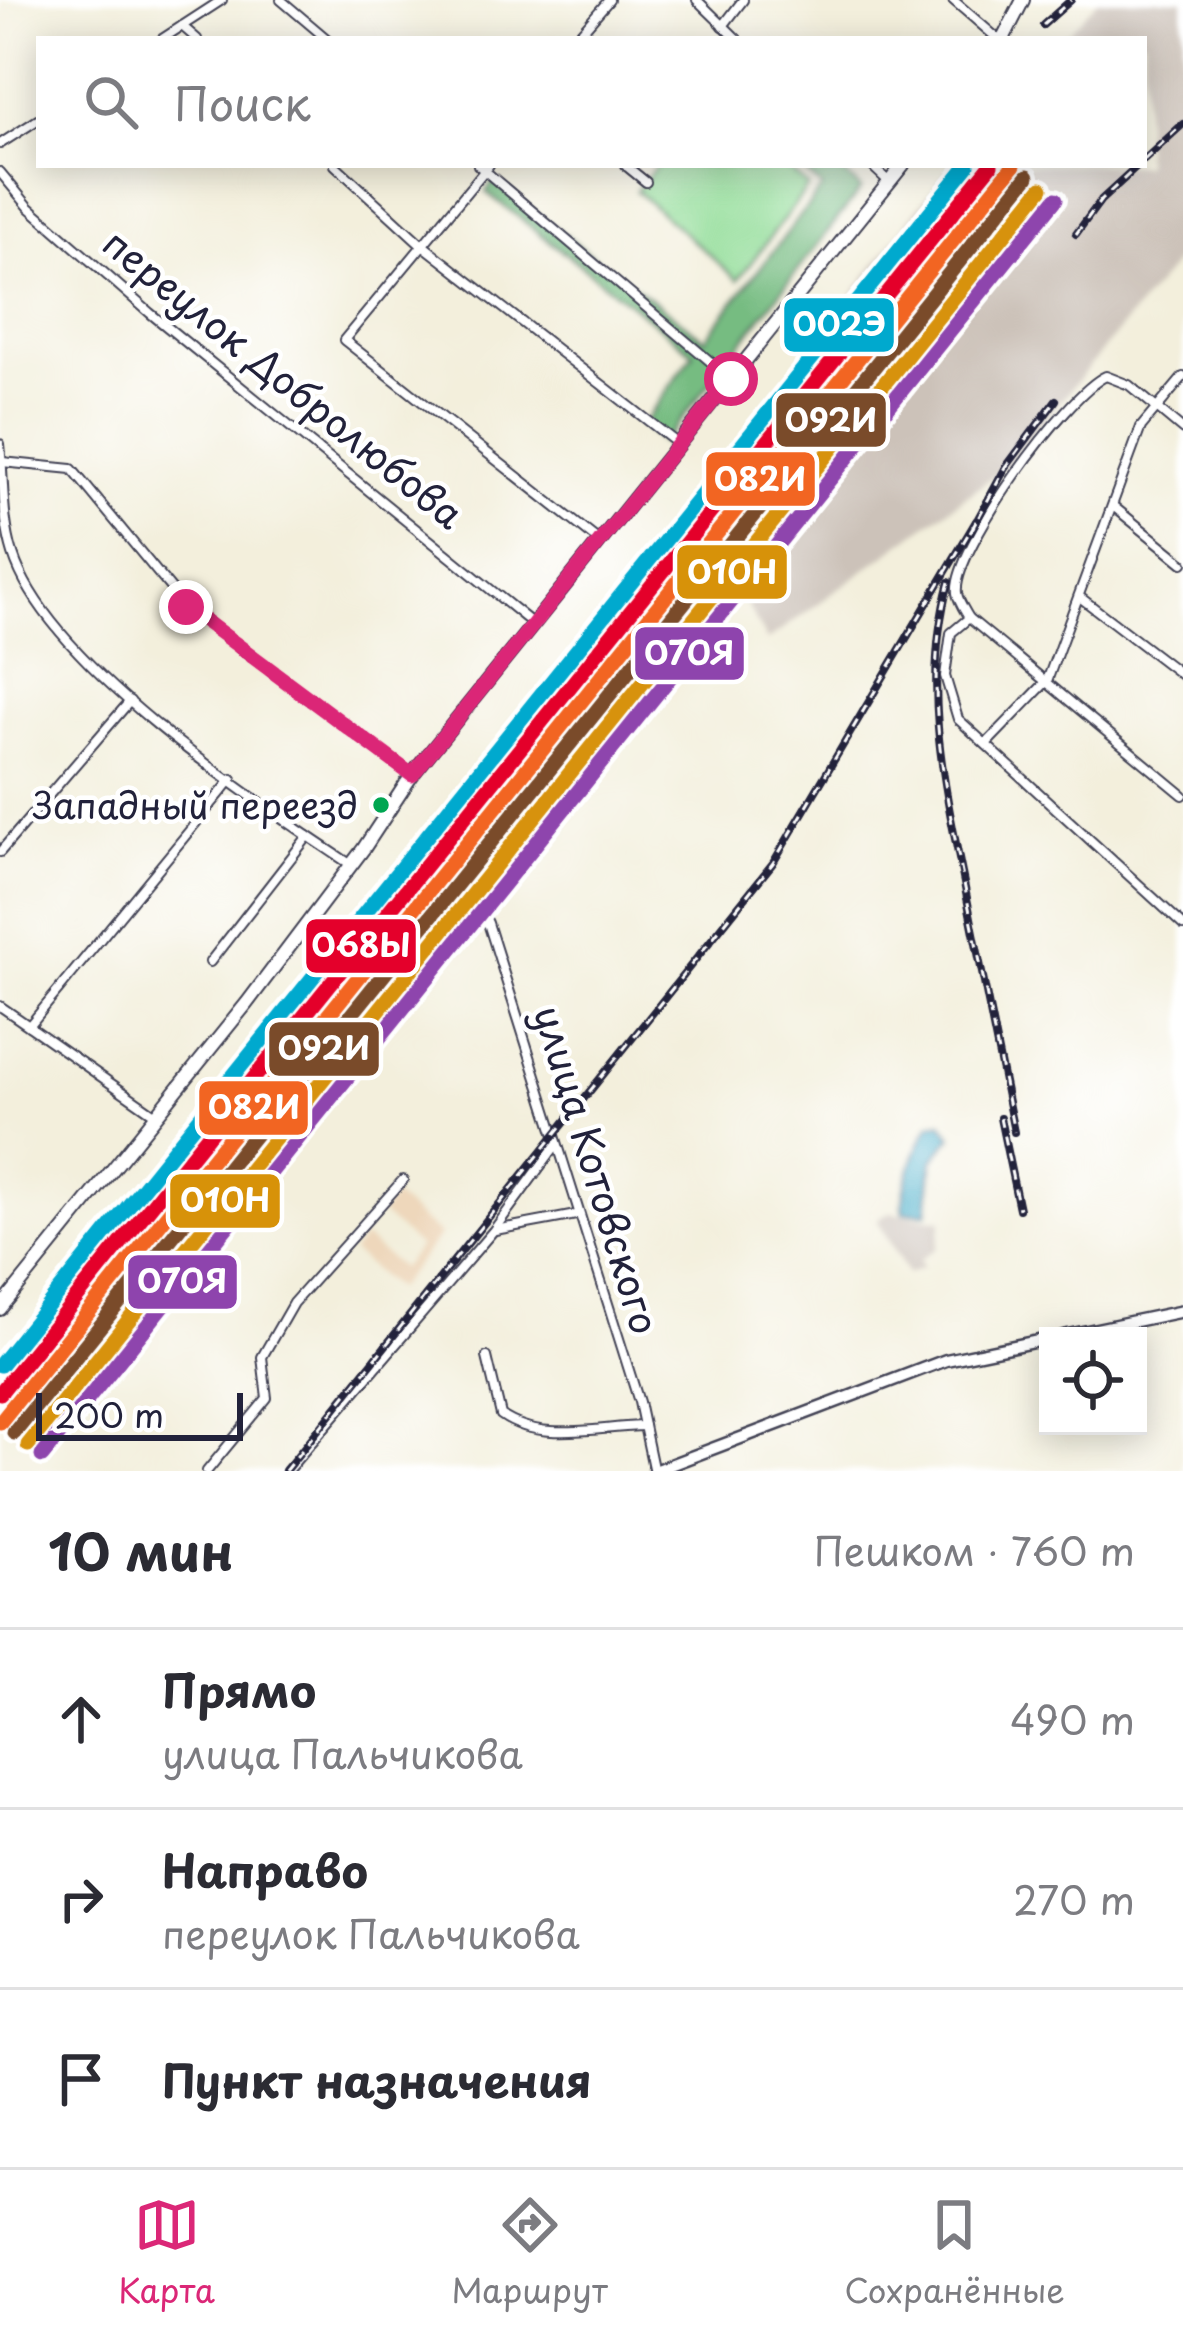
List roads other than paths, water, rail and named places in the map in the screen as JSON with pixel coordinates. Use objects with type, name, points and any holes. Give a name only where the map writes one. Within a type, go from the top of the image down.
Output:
[{"type":"main road","points":[[1003,36],[1023,0]]},
{"type":"main road","points":[[0,1310],[352,865],[412,775],[901,168]]},
{"type":"main road","points":[[1106,1327],[1183,1311]]},
{"type":"main road","points":[[653,1470],[946,1360],[1039,1341]]},
{"type":"street","points":[[167,36],[221,0]]},
{"type":"street","points":[[281,0],[323,36]]},
{"type":"street","points":[[578,36],[609,0]]},
{"type":"street","points":[[697,0],[734,36]]},
{"type":"street","points":[[723,26],[743,0]]},
{"type":"street","points":[[953,0],[997,36]]},
{"type":"street","points":[[182,26],[194,36]]},
{"type":"street","points":[[0,144],[36,121]]},
{"type":"street","points":[[338,168],[420,243],[679,445]]},
{"type":"street","points":[[483,168],[344,340],[601,542]]},
{"type":"street","points":[[485,168],[731,379]]},
{"type":"street","points":[[629,168],[646,182]]},
{"type":"street","points":[[874,168],[890,182]]},
{"type":"street","name":"переулок Добролюбова","points":[[0,172],[29,207],[150,313],[534,625]]},
{"type":"street","points":[[1183,430],[1157,406],[1106,376],[1086,385],[1053,424],[961,566],[957,595],[969,618],[1183,796]]},
{"type":"street","points":[[986,743],[1047,681],[1082,598],[1141,427],[1183,376]]},
{"type":"street","points":[[0,444],[13,554],[26,584],[82,661],[232,779],[352,865]]},
{"type":"street","points":[[2,463],[72,469],[186,607],[412,775]]},
{"type":"street","points":[[1113,506],[1183,563]]},
{"type":"street","points":[[1082,598],[1183,676]]},
{"type":"street","points":[[969,618],[952,633],[947,647],[949,703],[958,719],[1183,926]]},
{"type":"street","points":[[0,852],[130,701]]},
{"type":"street","points":[[29,1026],[232,779]]},
{"type":"street","points":[[210,962],[308,836]]},
{"type":"street","name":"улица Котовского","points":[[472,891],[488,923],[644,1426],[653,1470]]},
{"type":"street","points":[[0,1006],[156,1115]]},
{"type":"street","points":[[287,1471],[493,1231],[556,1145]]},
{"type":"street","points":[[208,1471],[267,1398],[262,1358],[293,1304],[403,1180]]},
{"type":"street","points":[[493,1231],[576,1215]]},
{"type":"street","points":[[488,1357],[501,1414],[532,1432],[644,1426]]},
{"type":"water","points":[[942,1122],[952,1137],[933,1160],[927,1213],[904,1212],[904,1192],[916,1153],[931,1124]]},
{"type":"railway","points":[[1043,25],[1071,0]]},
{"type":"railway","points":[[1147,157],[1183,124]]},
{"type":"railway","points":[[1076,234],[1101,200],[1136,168]]},
{"type":"railway","points":[[970,533],[1006,467],[1056,400]]},
{"type":"railway","points":[[285,1471],[773,863],[976,521]]},
{"type":"railway","points":[[949,582],[937,662],[939,741],[1014,1132]]},
{"type":"railway","points":[[487,827],[530,784]]},
{"type":"railway","points":[[1000,1118],[1019,1209]]},
{"type":"place","name":"Западный переезд","points":[[381,805]]}]
